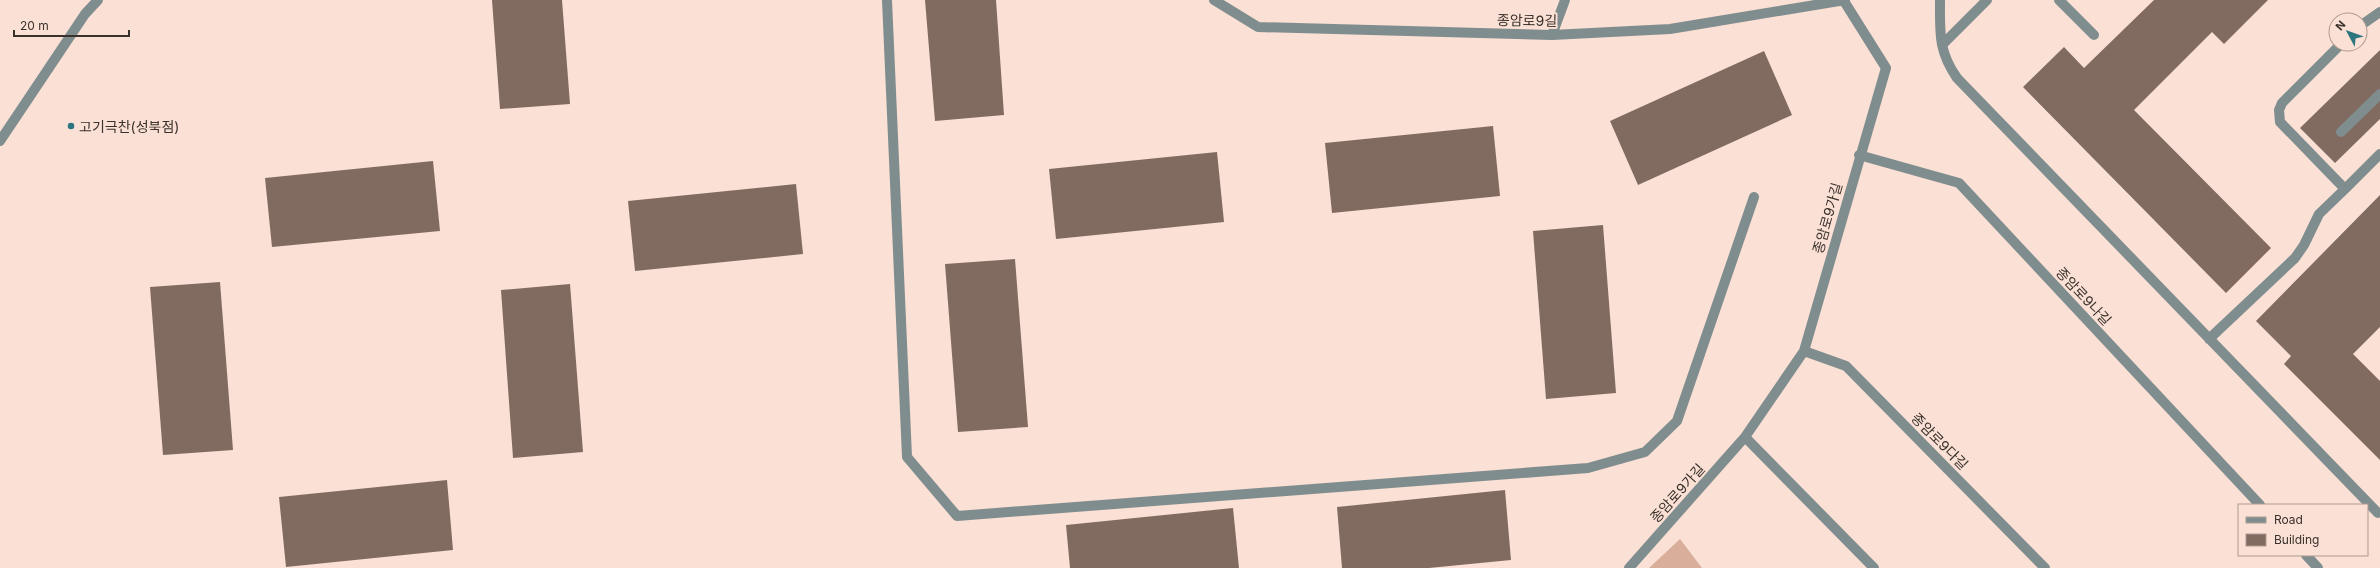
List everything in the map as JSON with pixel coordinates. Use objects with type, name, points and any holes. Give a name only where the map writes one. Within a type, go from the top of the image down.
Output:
[{"type":"street","points":[[0,141],[85,14],[98,0]]},
{"type":"street","points":[[887,0],[907,457],[957,516],[1588,468],[1645,452],[1677,421],[1754,197]]},
{"type":"street","name":"종암로9길","points":[[1214,0],[1258,27],[1552,35],[1670,28],[1844,0]]},
{"type":"street","points":[[1552,35],[1565,0]]},
{"type":"street","name":"종암로9가길","points":[[1629,568],[1745,437],[1804,351],[1859,155],[1886,68],[1844,0]]},
{"type":"street","points":[[1940,0],[1942,46],[1946,62],[1957,78],[2378,513]]},
{"type":"street","points":[[1942,46],[1988,0]]},
{"type":"street","points":[[2059,0],[2094,35]]},
{"type":"street","points":[[2368,20],[2380,12]]},
{"type":"street","points":[[2333,52],[2285,100],[2278,110],[2280,122],[2345,189]]},
{"type":"street","points":[[2341,132],[2380,94]]},
{"type":"street","points":[[2209,339],[2294,258],[2304,245],[2319,214],[2380,154]]},
{"type":"street","name":"종암로9나길","points":[[1859,155],[1959,183],[2259,504]]},
{"type":"street","name":"종암로9다길","points":[[1804,351],[1846,366],[2045,568]]},
{"type":"street","points":[[1745,437],[1874,568]]},
{"type":"street","points":[[2307,556],[2318,568]]},
{"type":"shaded area","points":[[1680,539],[1702,568],[1649,568]]},
{"type":"building","points":[[492,0],[562,0],[570,104],[500,109]]},
{"type":"building","points":[[925,0],[996,0],[1004,115],[935,121]]},
{"type":"building","points":[[2154,0],[2268,0],[2224,44],[2212,32],[2134,110],[2271,248],[2226,293],[2023,87],[2064,47],[2084,68]]},
{"type":"building","points":[[2380,50],[2380,119],[2335,163],[2300,128]]},
{"type":"building","points":[[1764,51],[1792,115],[1638,185],[1610,121]]},
{"type":"building","points":[[1493,126],[1500,196],[1332,213],[1325,143]]},
{"type":"building","points":[[1217,152],[1224,222],[1056,239],[1049,169]]},
{"type":"building","points":[[433,161],[440,231],[272,247],[265,178]]},
{"type":"building","points":[[796,184],[803,254],[635,271],[628,201]]},
{"type":"building","points":[[2380,195],[2380,327],[2353,354],[2380,381],[2380,460],[2284,364],[2291,356],[2256,321]]},
{"type":"building","points":[[1603,225],[1616,393],[1546,399],[1533,231]]},
{"type":"building","points":[[1015,259],[1028,427],[958,432],[945,264]]},
{"type":"building","points":[[220,282],[233,450],[163,455],[150,287]]},
{"type":"building","points":[[570,284],[583,452],[513,458],[501,290]]},
{"type":"building","points":[[447,480],[453,550],[286,567],[279,497]]},
{"type":"building","points":[[1505,490],[1511,560],[1429,568],[1342,568],[1337,507]]},
{"type":"building","points":[[1233,508],[1239,568],[1070,568],[1066,525]]},
{"type":"place","name":"고기극찬(성북점)","points":[[71,126]]}]
